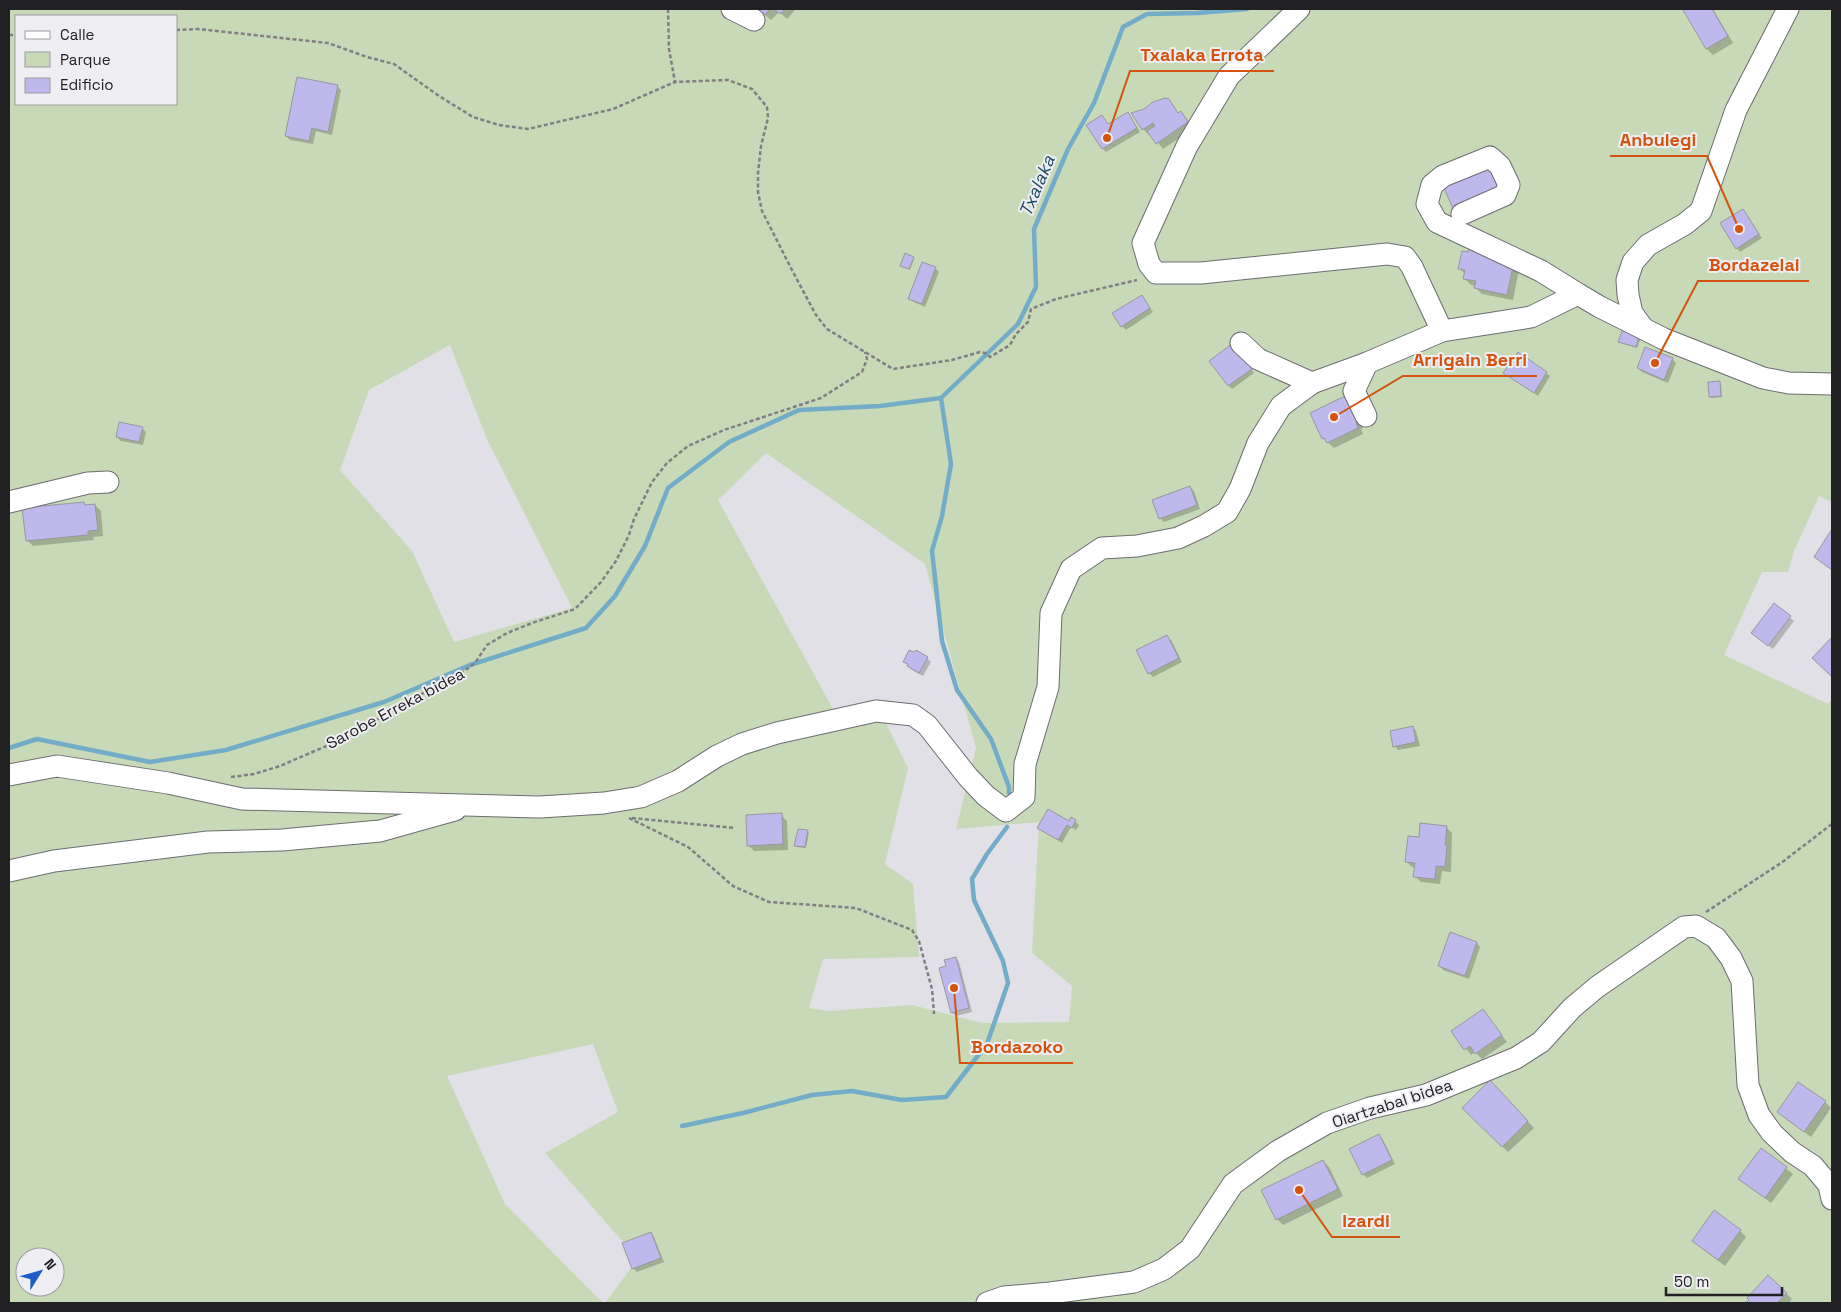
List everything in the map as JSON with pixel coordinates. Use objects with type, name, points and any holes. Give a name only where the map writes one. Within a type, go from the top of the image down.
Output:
[{"type":"street","points":[[732,9],[754,20]]},
{"type":"street","points":[[1299,9],[1229,76],[1187,146],[1143,243],[1150,264],[1156,273],[1201,272],[1387,254],[1405,257],[1412,267],[1442,331]]},
{"type":"street","points":[[1643,328],[1632,313],[1628,295],[1627,280],[1633,262],[1648,245],[1685,224],[1701,211],[1736,110],[1788,9]]},
{"type":"street","points":[[1462,214],[1504,195],[1509,184],[1500,166],[1490,157],[1443,176],[1432,185],[1427,204],[1437,222],[1541,271],[1600,307],[1664,339],[1763,378],[1789,383],[1832,384]]},
{"type":"street","points":[[9,775],[58,766],[168,783],[242,799],[540,807],[576,805],[642,797],[678,782],[717,756],[742,744],[777,732],[876,711],[912,715],[927,725],[968,777],[986,796],[1006,811],[1024,797],[1025,764],[1048,687],[1052,612],[1071,569],[1102,548],[1137,546],[1178,538],[1204,526],[1227,512],[1240,490],[1258,444],[1281,406],[1312,383],[1367,363],[1442,331],[1531,317],[1578,294]]},
{"type":"street","points":[[1241,343],[1258,359],[1312,383]]},
{"type":"street","points":[[1366,416],[1354,391],[1367,363]]},
{"type":"street","points":[[9,502],[88,483],[108,482]]},
{"type":"street","points":[[9,871],[54,861],[208,842],[282,840],[380,831],[473,804]]},
{"type":"street","points":[[1684,927],[1696,926],[1716,938],[1731,958],[1742,981],[1748,1085],[1759,1115],[1772,1133],[1792,1152],[1813,1166],[1829,1184],[1832,1199]]},
{"type":"street","name":"Oiartzabal bidea","points":[[988,1303],[1004,1297],[1134,1282],[1164,1269],[1190,1249],[1233,1184],[1278,1152],[1327,1123],[1370,1108],[1426,1095],[1516,1058],[1541,1042],[1572,1008],[1596,987],[1684,927]]},
{"type":"path","points":[[668,9],[669,49],[675,82]]},
{"type":"path","points":[[178,30],[198,30],[328,43],[367,57],[394,64],[439,96],[473,117],[499,125],[528,129],[614,109],[675,82],[728,80],[752,89],[766,107],[768,118],[761,146],[758,174],[758,192],[762,211],[816,315],[827,329],[893,369],[952,360],[980,352],[990,357],[1010,345],[1016,334],[1028,322],[1031,309],[1056,299],[1138,280]]},
{"type":"path","name":"Sarobe Erreka bidea","points":[[227,778],[254,774],[280,766],[352,735],[406,702],[452,679],[476,663],[487,645],[507,633],[575,609],[601,582],[616,561],[652,482],[667,463],[688,446],[711,436],[827,394],[862,372],[867,359],[865,351]]},
{"type":"path","points":[[735,828],[628,818],[688,847],[733,886],[769,902],[856,908],[912,930],[919,941],[932,989],[934,1014]]},
{"type":"path","points":[[1684,927],[1780,863],[1832,824]]},
{"type":"green space","points":[[9,9],[1832,9],[1832,502],[1819,496],[1794,551],[1788,572],[1762,572],[1724,655],[1828,704],[1832,699],[1832,1303],[605,1303],[638,1259],[545,1153],[618,1112],[593,1044],[447,1076],[505,1204],[603,1303],[9,1303]],"holes":[[[450,345],[487,439],[572,608],[454,642],[412,551],[340,470],[369,390]],[[766,453],[925,564],[976,748],[956,829],[1039,822],[1032,953],[1072,986],[1069,1022],[982,1023],[912,1005],[829,1011],[809,1008],[823,959],[919,957],[913,884],[885,864],[908,768],[883,717],[833,709],[718,500]]]},
{"type":"building","points":[[757,9],[770,9],[765,15]]},
{"type":"building","points":[[774,9],[785,9],[780,14]]},
{"type":"building","points":[[1712,9],[1728,36],[1706,49],[1683,10]]},
{"type":"building","points":[[297,77],[338,85],[328,132],[312,128],[309,141],[285,136]]},
{"type":"building","points":[[1165,98],[1169,99],[1178,113],[1181,111],[1188,122],[1156,144],[1147,131],[1155,126],[1153,123],[1142,130],[1131,113],[1144,109],[1153,102]]},
{"type":"building","points":[[1128,112],[1137,128],[1102,149],[1086,125],[1102,115],[1108,124]]},
{"type":"building","points":[[1487,162],[1499,187],[1453,209],[1442,183]]},
{"type":"building","points":[[1743,209],[1759,234],[1736,249],[1720,223]]},
{"type":"building","points":[[1469,249],[1483,252],[1482,256],[1514,262],[1507,295],[1474,288],[1476,281],[1463,279],[1465,270],[1458,269],[1462,251],[1468,252]]},
{"type":"building","points":[[905,253],[914,257],[909,269],[900,266]]},
{"type":"building","points":[[922,262],[936,267],[922,304],[908,299]]},
{"type":"building","points":[[1142,295],[1150,308],[1121,327],[1112,313]]},
{"type":"building","points":[[1623,329],[1640,334],[1636,347],[1618,342]]},
{"type":"building","points":[[1233,343],[1252,369],[1228,386],[1209,361]]},
{"type":"building","points":[[1645,347],[1673,358],[1664,380],[1637,368]]},
{"type":"building","points":[[1518,352],[1547,372],[1534,393],[1503,373]]},
{"type":"building","points":[[1720,381],[1721,396],[1709,397],[1708,382]]},
{"type":"building","points":[[1345,396],[1358,421],[1356,422],[1358,428],[1327,443],[1324,438],[1322,439],[1310,413]]},
{"type":"building","points":[[119,422],[143,427],[139,442],[116,437]]},
{"type":"building","points":[[1190,486],[1197,505],[1159,519],[1152,500]]},
{"type":"building","points":[[84,502],[85,505],[95,504],[98,530],[88,531],[88,535],[26,541],[22,508]]},
{"type":"building","points":[[1832,529],[1832,570],[1814,557]]},
{"type":"building","points":[[1774,603],[1791,616],[1768,646],[1751,633]]},
{"type":"building","points":[[1167,635],[1179,658],[1148,674],[1136,650]]},
{"type":"building","points":[[1832,637],[1832,674],[1831,676],[1812,658]]},
{"type":"building","points":[[909,650],[914,652],[916,650],[928,657],[919,673],[903,662]]},
{"type":"building","points":[[1413,726],[1416,742],[1393,747],[1390,731]]},
{"type":"building","points":[[1048,809],[1069,821],[1071,817],[1076,820],[1072,828],[1067,825],[1058,840],[1037,828]]},
{"type":"building","points":[[782,813],[783,844],[747,846],[746,815]]},
{"type":"building","points":[[1420,823],[1447,826],[1445,867],[1436,866],[1435,879],[1413,877],[1415,863],[1405,862],[1408,836],[1419,837]]},
{"type":"building","points":[[798,829],[808,830],[805,847],[794,846]]},
{"type":"building","points":[[1450,932],[1477,942],[1465,976],[1438,966]]},
{"type":"building","points":[[956,957],[969,1008],[951,1013],[939,968],[946,966],[944,960]]},
{"type":"building","points":[[1483,1009],[1502,1035],[1475,1054],[1470,1046],[1464,1050],[1451,1031]]},
{"type":"building","points":[[1490,1080],[1528,1121],[1502,1147],[1462,1108]]},
{"type":"building","points":[[1798,1082],[1826,1101],[1804,1132],[1777,1112]]},
{"type":"building","points":[[1379,1134],[1392,1160],[1362,1175],[1349,1149]]},
{"type":"building","points":[[1761,1148],[1787,1167],[1765,1198],[1738,1179]]},
{"type":"building","points":[[1323,1160],[1338,1189],[1276,1220],[1261,1190]]},
{"type":"building","points":[[1714,1210],[1741,1230],[1718,1260],[1692,1241]]},
{"type":"building","points":[[651,1232],[661,1258],[632,1269],[622,1243]]},
{"type":"building","points":[[1768,1275],[1787,1293],[1777,1303],[1745,1303],[1749,1300],[1747,1298]]},
{"type":"waterway","name":"Txalaka","points":[[9,748],[37,739],[150,762],[226,750],[384,702],[470,665],[586,628],[615,596],[645,546],[668,488],[729,442],[799,410],[880,406],[941,398],[1018,324],[1036,287],[1034,229],[1068,149],[1094,103],[1123,27],[1147,14],[1247,9]]},
{"type":"waterway","points":[[941,398],[951,464],[942,516],[932,551],[942,641],[957,690],[991,739],[1009,787],[1009,793]]},
{"type":"waterway","points":[[682,1126],[743,1113],[812,1095],[852,1091],[902,1100],[946,1097],[987,1044],[1008,983],[1003,961],[974,900],[972,879],[987,854],[1007,827]]},
{"type":"place","name":"Txalaka Errota","points":[[1107,138]]},
{"type":"place","name":"Anbulegi","points":[[1739,229]]},
{"type":"place","name":"Bordazelai","points":[[1655,363]]},
{"type":"place","name":"Arrigain Berri","points":[[1334,417]]},
{"type":"place","name":"Bordazoko","points":[[954,988]]},
{"type":"place","name":"Izardi","points":[[1299,1190]]}]
